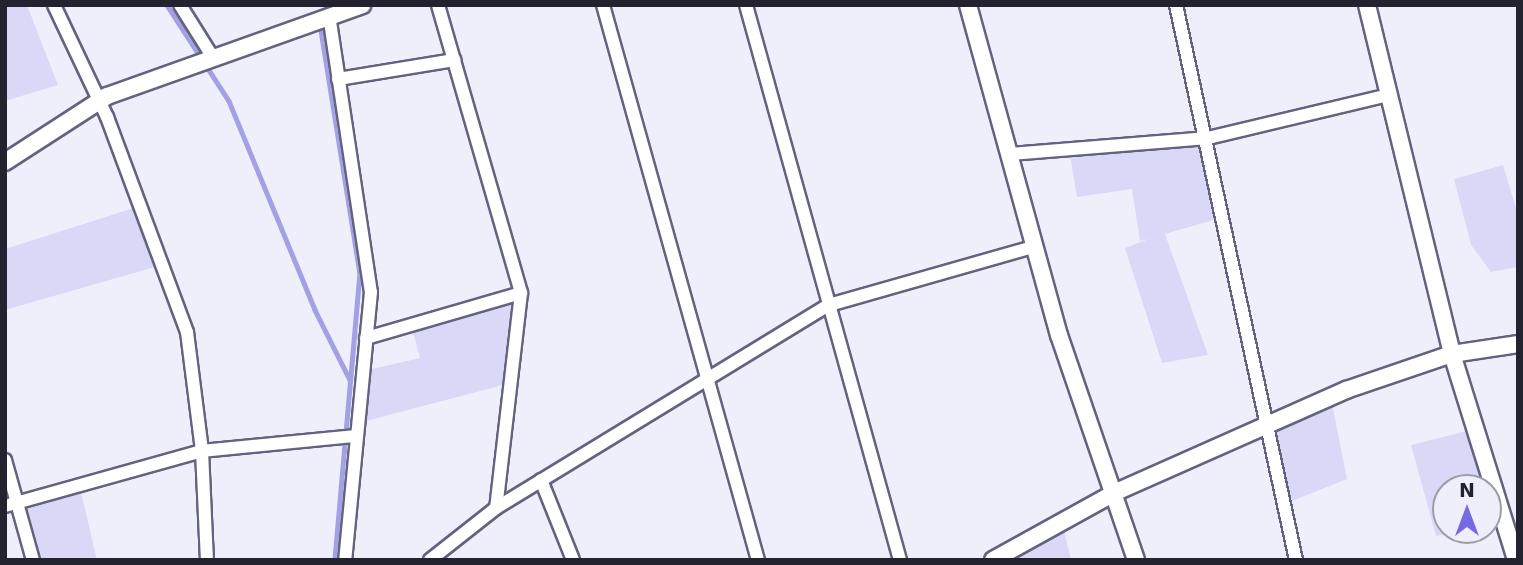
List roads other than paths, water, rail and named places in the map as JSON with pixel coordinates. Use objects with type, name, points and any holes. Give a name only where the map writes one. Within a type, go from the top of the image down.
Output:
[{"type":"street","points":[[54,5],[97,101],[187,332],[201,452],[207,560]]},
{"type":"street","points":[[180,5],[205,59]]},
{"type":"street","points":[[5,162],[97,101],[330,10],[362,5]]},
{"type":"street","points":[[438,5],[521,293],[496,508]]},
{"type":"street","points":[[603,5],[758,560]]},
{"type":"street","points":[[746,5],[901,560]]},
{"type":"street","points":[[968,5],[1059,335],[1116,492],[1136,560]]},
{"type":"street","points":[[1176,5],[1208,138],[1296,560]]},
{"type":"street","points":[[1367,5],[1452,355],[1516,560]]},
{"type":"street","points":[[330,10],[371,292],[345,560]]},
{"type":"street","points":[[338,79],[454,60]]},
{"type":"street","points":[[1010,154],[1208,138],[1388,95]]},
{"type":"street","points":[[430,560],[496,508],[709,382],[829,305],[1036,246]]},
{"type":"street","points":[[366,338],[521,293]]},
{"type":"street","points":[[993,560],[1116,492],[1346,390],[1452,355],[1518,344]]},
{"type":"street","points":[[12,504],[201,452],[355,436]]},
{"type":"street","points":[[5,460],[12,504],[33,560]]},
{"type":"street","points":[[541,480],[570,558]]},
{"type":"waterway","points":[[167,5],[229,101],[315,310],[350,380]]},
{"type":"waterway","points":[[320,24],[360,273],[335,560]]}]
